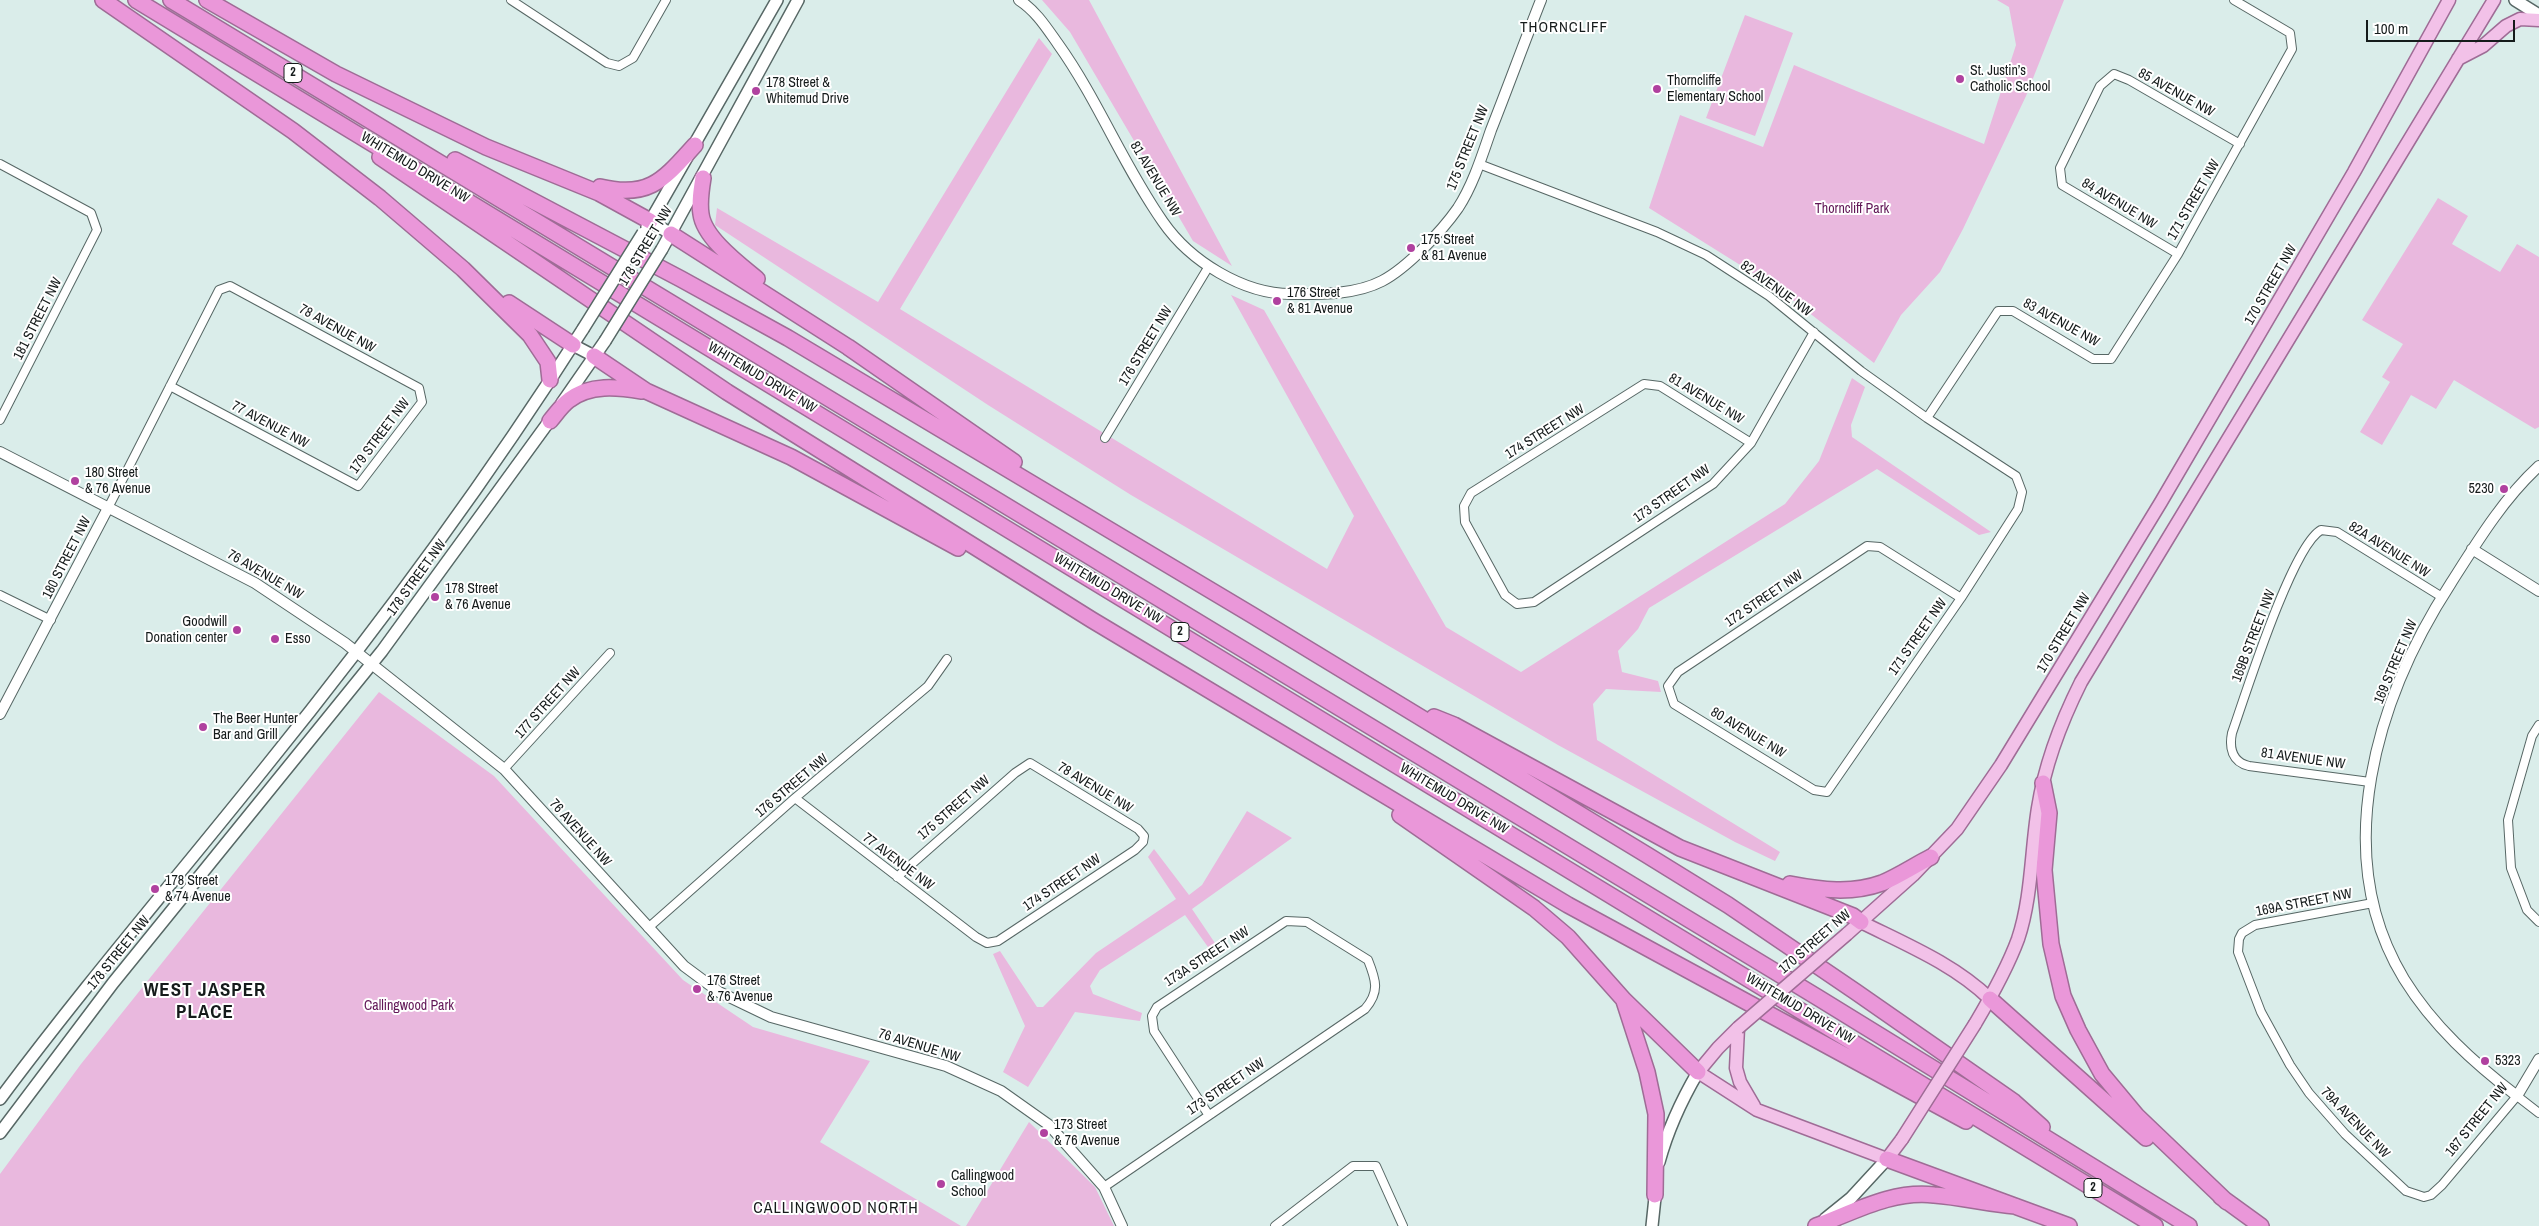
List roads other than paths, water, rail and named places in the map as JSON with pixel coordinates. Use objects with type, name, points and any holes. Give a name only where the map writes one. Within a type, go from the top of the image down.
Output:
[{"type":"highway","points":[[103,0],[293,131],[380,198],[464,269],[514,306],[573,345]]},
{"type":"highway","name":"WHITEMUD DRIVE NW","points":[[136,0],[2155,1226]]},
{"type":"highway","name":"WHITEMUD DRIVE NW","points":[[171,0],[1818,997],[2189,1226]]},
{"type":"highway","points":[[206,0],[336,74],[486,147],[599,193],[647,227]]},
{"type":"highway","points":[[328,116],[388,163],[726,392],[1092,620],[1568,905],[1679,967],[1962,1119],[2031,1149]]},
{"type":"highway","points":[[566,179],[618,191],[653,186],[672,170],[696,145]]},
{"type":"highway","points":[[414,146],[445,155],[690,284],[932,423],[1390,699],[1687,880],[1768,932],[2014,1102],[2071,1154]]},
{"type":"highway","points":[[703,178],[701,216],[710,234],[730,256],[800,316]]},
{"type":"highway","points":[[671,234],[800,316],[1166,565]]},
{"type":"highway","points":[[464,269],[530,335],[548,362],[550,380]]},
{"type":"highway","points":[[594,356],[646,391],[791,457],[1092,620]]},
{"type":"highway","points":[[550,420],[568,400],[586,391],[612,386],[646,391]]},
{"type":"highway","points":[[1390,699],[1454,725],[1680,848],[1853,916],[1861,922]]},
{"type":"highway","points":[[1317,756],[1534,908],[1568,937],[1624,1000],[1698,1072]]},
{"type":"highway","points":[[2043,783],[2049,813],[2044,870],[2051,944],[2063,996],[2078,1030],[2102,1074],[2160,1140],[2227,1202]]},
{"type":"highway","points":[[1747,873],[1806,887],[1852,890],[1883,882],[1931,857]]},
{"type":"highway","points":[[1990,999],[2161,1151],[2261,1226]]},
{"type":"highway","points":[[1624,1000],[1647,1072],[1656,1114],[1655,1195]]},
{"type":"highway","points":[[1887,1158],[2069,1226]]},
{"type":"highway","points":[[1816,1226],[1876,1202],[1903,1196],[1933,1194],[1988,1204],[2015,1206]]},
{"type":"main road","name":"178 STREET NW","points":[[0,1099],[98,972],[252,785],[429,555],[550,380],[647,227],[696,145],[777,0]]},
{"type":"main road","name":"178 STREET NW","points":[[0,1132],[113,983],[371,664],[550,420],[605,340],[671,234],[798,0]]},
{"type":"main road","points":[[2435,23],[2436,0]]},
{"type":"main road","name":"170 STREET NW","points":[[1652,1226],[1659,1164],[1666,1134],[1678,1106],[1698,1072],[1738,1028],[1861,922],[1931,857],[1957,829],[2001,765],[2161,502],[2354,172],[2449,0]]},
{"type":"main road","points":[[1816,1226],[1851,1198],[1902,1139],[1990,999],[2014,948],[2024,916],[2043,783],[2061,723],[2081,682],[2494,0]]},
{"type":"main road","points":[[2515,0],[2539,16]]},
{"type":"main road","points":[[2458,59],[2482,46],[2506,26],[2520,19],[2539,20]]},
{"type":"main road","points":[[647,227],[671,234]]},
{"type":"main road","points":[[573,345],[594,356]]},
{"type":"main road","points":[[1861,922],[1958,974],[1990,999]]},
{"type":"main road","points":[[98,972],[113,983]]},
{"type":"main road","points":[[1738,1028],[1736,1068],[1740,1082],[1757,1110]]},
{"type":"main road","points":[[1698,1072],[1757,1110],[1887,1158]]},
{"type":"street","points":[[511,0],[607,62],[619,66],[634,58],[666,0]]},
{"type":"street","name":"81 AVENUE NW","points":[[1019,0],[1032,9],[1080,74],[1140,186],[1164,224],[1208,266],[1240,282],[1279,294],[1330,294],[1383,281]]},
{"type":"street","name":"175 STREET NW","points":[[1383,281],[1427,246],[1459,207],[1479,164],[1541,0]]},
{"type":"street","name":"171 STREET NW","points":[[2112,359],[2178,254],[2292,50],[2290,33],[2234,0]]},
{"type":"street","name":"85 AVENUE NW","points":[[2060,168],[2100,86],[2114,74],[2129,80],[2240,144]]},
{"type":"street","name":"181 STREET NW","points":[[0,164],[92,213],[98,230],[0,420]]},
{"type":"street","name":"82 AVENUE NW","points":[[1479,164],[1657,232],[1706,255],[1769,296],[1861,371],[1927,418],[2016,476],[2022,492]]},
{"type":"street","name":"84 AVENUE NW","points":[[2060,168],[2062,185],[2178,254]]},
{"type":"street","name":"176 STREET NW","points":[[1105,438],[1208,266]]},
{"type":"street","name":"180 STREET NW","points":[[0,714],[51,620],[219,290],[230,286]]},
{"type":"street","name":"78 AVENUE NW","points":[[230,286],[419,388],[422,402]]},
{"type":"street","name":"83 AVENUE NW","points":[[1927,418],[1998,312],[2013,311],[2093,359],[2112,359]]},
{"type":"street","name":"173 STREET NW","points":[[1518,604],[1534,602],[1713,484],[1751,443],[1814,332]]},
{"type":"street","name":"81 AVENUE NW","points":[[1644,384],[1660,386],[1751,443]]},
{"type":"street","name":"174 STREET NW","points":[[1518,604],[1505,595],[1465,522],[1464,506],[1471,493],[1644,384]]},
{"type":"street","name":"77 AVENUE NW","points":[[170,386],[358,486]]},
{"type":"street","name":"179 STREET NW","points":[[358,486],[422,402]]},
{"type":"street","name":"76 AVENUE NW","points":[[0,452],[261,587],[314,621],[356,652],[504,769],[648,928],[697,977],[719,992],[752,1010],[789,1023],[946,1066],[1001,1091],[1049,1125],[1104,1187],[1122,1226]]},
{"type":"street","name":"169 STREET NW","points":[[2373,902],[2365,835],[2370,782],[2397,688],[2418,637],[2472,549],[2517,486],[2539,466]]},
{"type":"street","name":"171 STREET NW","points":[[1826,792],[1961,598],[2018,509],[2022,492]]},
{"type":"street","name":"82A AVENUE NW","points":[[2321,530],[2337,532],[2442,597]]},
{"type":"street","name":"169B STREET NW","points":[[2235,758],[2230,747],[2232,733],[2261,650],[2300,557],[2312,537],[2321,530]]},
{"type":"street","name":"172 STREET NW","points":[[1668,686],[1678,672],[1867,546],[1880,546],[1961,598]]},
{"type":"street","points":[[2472,549],[2539,591]]},
{"type":"street","points":[[0,595],[51,620]]},
{"type":"street","name":"177 STREET NW","points":[[504,769],[610,653]]},
{"type":"street","name":"176 STREET NW","points":[[648,928],[795,798],[928,686],[947,659]]},
{"type":"street","name":"80 AVENUE NW","points":[[1668,686],[1674,704],[1814,790],[1826,792]]},
{"type":"street","points":[[2539,725],[2532,736],[2508,820],[2511,868],[2527,910],[2539,922]]},
{"type":"street","name":"81 AVENUE NW","points":[[2235,758],[2249,766],[2370,782]]},
{"type":"street","name":"175 STREET NW","points":[[896,876],[1015,773],[1030,763]]},
{"type":"street","name":"78 AVENUE NW","points":[[1030,763],[1138,829],[1144,836]]},
{"type":"street","name":"77 AVENUE NW","points":[[795,798],[987,943]]},
{"type":"street","name":"174 STREET NW","points":[[987,943],[998,941],[1135,850],[1143,842],[1144,836]]},
{"type":"street","points":[[2373,902],[2392,955],[2423,1006],[2436,1023],[2470,1056],[2539,1113]]},
{"type":"street","name":"169A STREET NW","points":[[2242,934],[2251,926],[2373,902]]},
{"type":"street","name":"173 STREET NW","points":[[1104,1187],[1364,1009],[1372,1001],[1377,987],[1368,960],[1307,922],[1286,921]]},
{"type":"street","name":"173A STREET NW","points":[[1208,1114],[1157,1038],[1151,1022],[1153,1012],[1161,1003],[1286,921]]},
{"type":"street","name":"79A AVENUE NW","points":[[2242,934],[2239,939],[2238,952],[2261,1012],[2290,1065],[2310,1093],[2345,1134],[2406,1191],[2420,1197],[2431,1195]]},
{"type":"street","name":"167 STREET NW","points":[[2431,1195],[2517,1096],[2539,1059]]},
{"type":"street","points":[[1275,1226],[1353,1166],[1376,1166],[1402,1226]]},
{"type":"place","name":"St. Justin’s Catholic School","points":[[1960,79]]},
{"type":"place","name":"Thorncliffe Elementary School","points":[[1657,89]]},
{"type":"place","name":"178 Street & Whitemud Drive","points":[[756,91]]},
{"type":"place","name":"175 Street & 81 Avenue","points":[[1411,248]]},
{"type":"place","name":"176 Street & 81 Avenue","points":[[1277,301]]},
{"type":"place","name":"180 Street & 76 Avenue","points":[[75,481]]},
{"type":"place","name":"5230","points":[[2504,489]]},
{"type":"place","name":"178 Street & 76 Avenue","points":[[435,597]]},
{"type":"place","name":"Goodwill Donation center","points":[[237,630]]},
{"type":"place","name":"Esso","points":[[275,639]]},
{"type":"place","name":"The Beer Hunter Bar and Grill","points":[[203,727]]},
{"type":"place","name":"178 Street & 74 Avenue","points":[[155,889]]},
{"type":"place","name":"176 Street & 76 Avenue","points":[[697,989]]},
{"type":"place","name":"5323","points":[[2485,1061]]},
{"type":"place","name":"173 Street & 76 Avenue","points":[[1044,1133]]},
{"type":"place","name":"Callingwood School","points":[[941,1184]]},
{"type":"district","name":"THORNCLIFF","points":[[1564,28]]},
{"type":"district","name":"WEST JASPER PLACE","points":[[205,1002]]},
{"type":"district","name":"CALLINGWOOD NORTH","points":[[836,1209]]},
{"type":"park label","name":"Thorncliff Park","points":[[1852,209]]},
{"type":"park label","name":"Callingwood Park","points":[[409,1006]]}]
